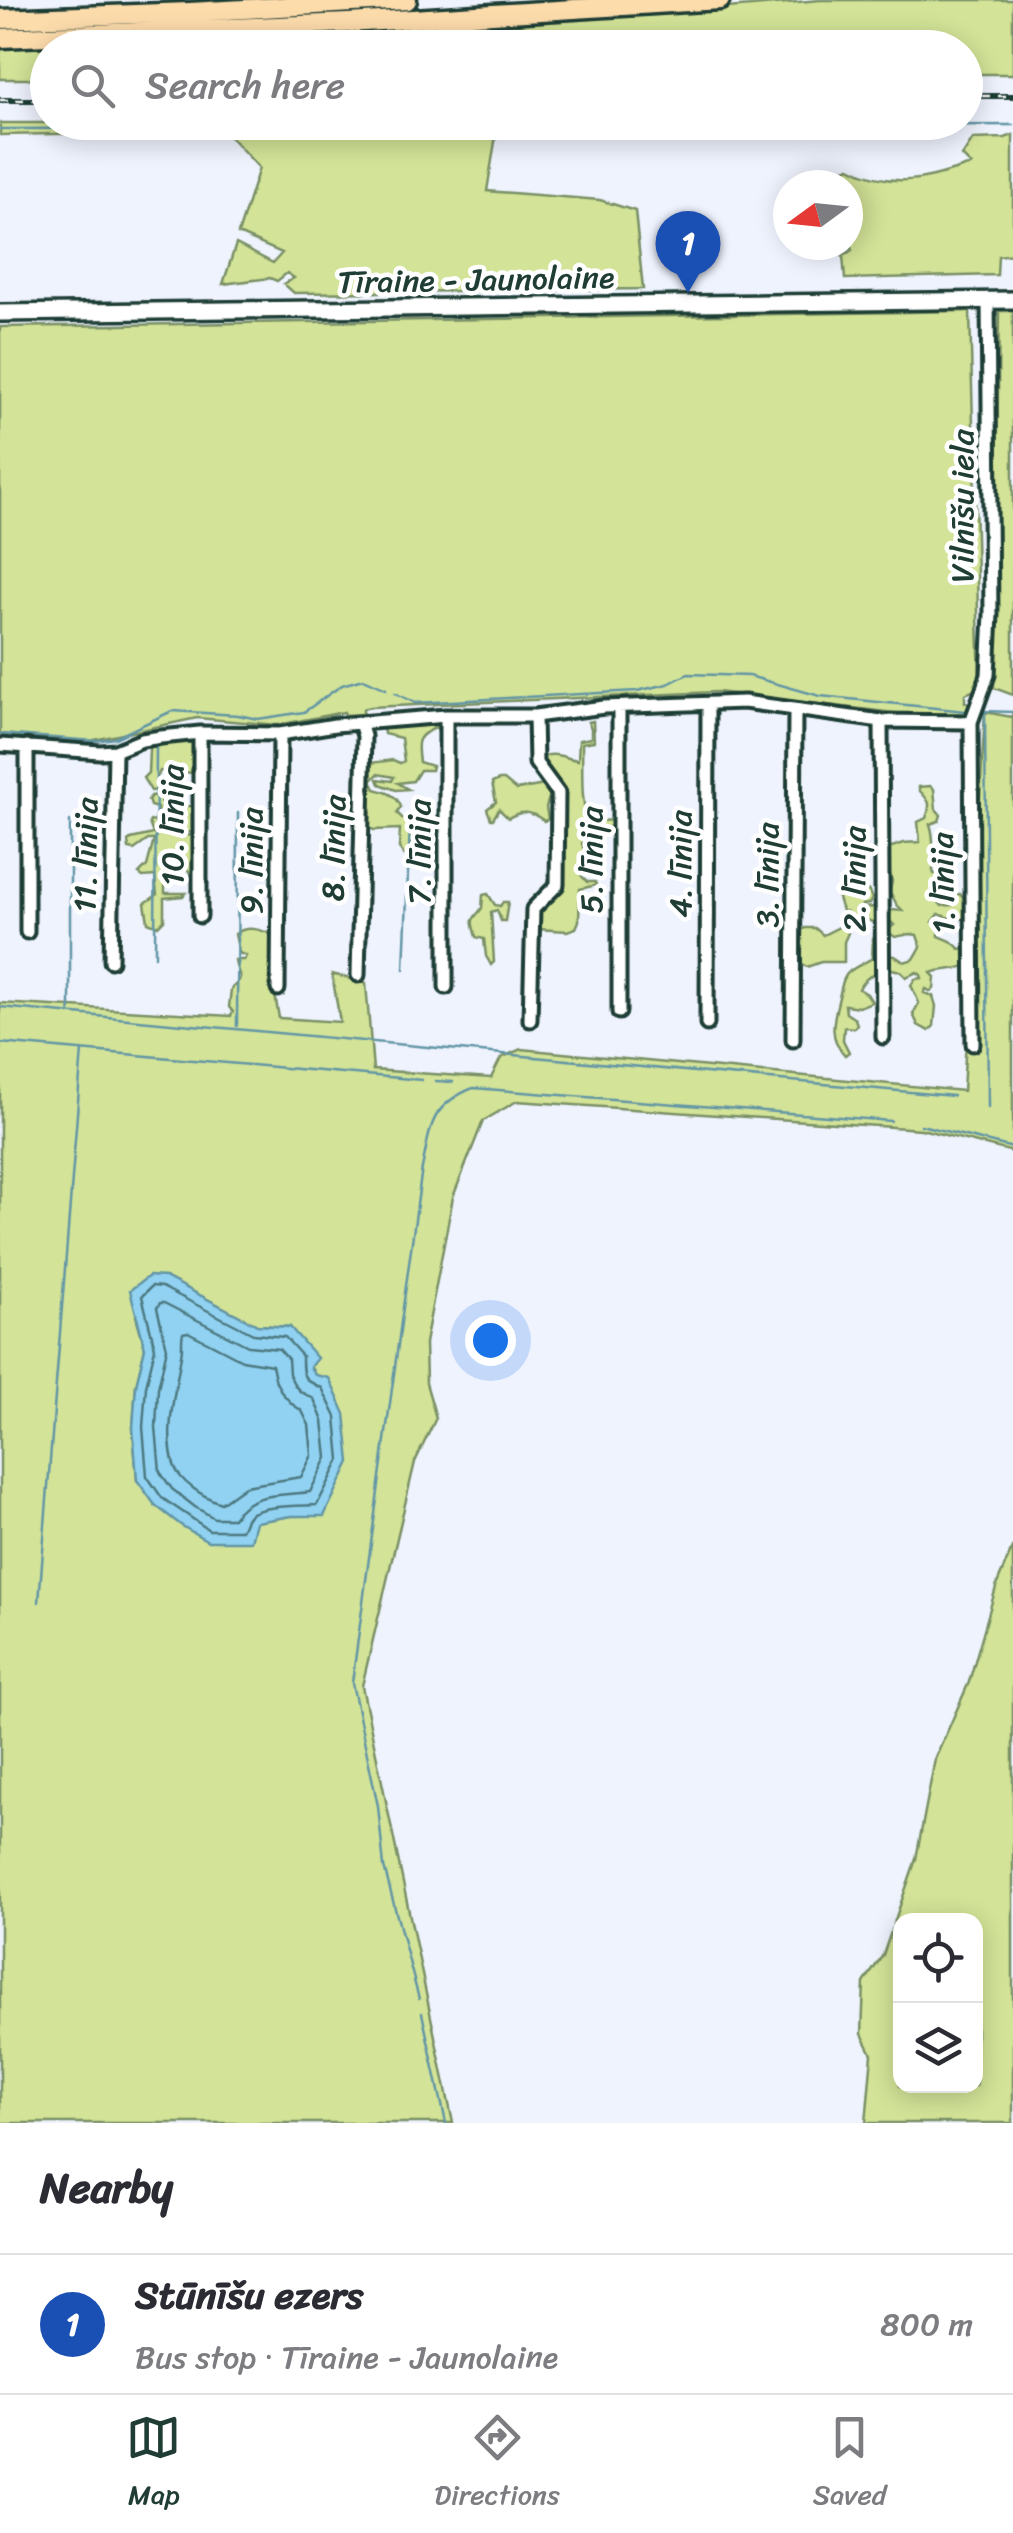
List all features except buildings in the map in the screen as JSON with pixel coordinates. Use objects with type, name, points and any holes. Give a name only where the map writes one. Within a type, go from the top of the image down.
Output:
[{"type":"highway","points":[[0,19],[407,0]]},
{"type":"highway","points":[[199,30],[720,0]]},
{"type":"highway","points":[[0,38],[30,37]]},
{"type":"main road","name":"Tīraine - Jaunolaine","points":[[0,313],[1013,300]]},
{"type":"street","name":"Vilnīšu iela","points":[[973,716],[988,675],[991,614],[988,300]]},
{"type":"street","points":[[0,745],[100,752],[115,751],[142,740],[200,733],[280,734],[446,716],[535,716],[618,707],[744,702],[881,720],[973,716]]},
{"type":"street","name":"4. līnija","points":[[708,704],[708,1024]]},
{"type":"street","name":"5. līnija","points":[[618,707],[619,1012]]},
{"type":"street","name":"3. līnija","points":[[793,1040],[795,710]]},
{"type":"street","name":"7. līnija","points":[[446,716],[446,987]]},
{"type":"street","points":[[530,1020],[533,910],[557,885],[558,793],[536,763],[535,716]]},
{"type":"street","name":"1. līnija","points":[[972,1044],[973,716]]},
{"type":"street","name":"2. līnija","points":[[881,720],[883,1036]]},
{"type":"street","name":"8. līnija","points":[[358,975],[364,736],[360,723]]},
{"type":"street","name":"10. līnija","points":[[200,733],[200,916]]},
{"type":"street","name":"9. līnija","points":[[278,989],[280,734]]},
{"type":"street","points":[[27,746],[27,932]]},
{"type":"street","name":"11. līnija","points":[[111,961],[115,751]]},
{"type":"green space","points":[[820,0],[1013,0],[1013,74],[983,74],[983,30],[390,30]]},
{"type":"green space","points":[[30,46],[30,79],[0,79],[0,47]]},
{"type":"green space","points":[[0,123],[30,123],[30,134],[0,135]]},
{"type":"green space","points":[[1013,135],[1013,254],[998,256],[997,275],[845,279],[843,260],[863,260],[863,173],[910,180],[971,165],[962,156],[972,140]]},
{"type":"green space","points":[[233,140],[495,140],[487,191],[600,200],[635,211],[643,289],[294,293],[284,284],[294,278],[287,273],[277,281],[270,278],[223,284],[236,244],[273,263],[282,253],[238,234],[259,168]]},
{"type":"green space","points":[[970,311],[980,688],[965,694],[965,702],[973,704],[971,722],[717,692],[370,707],[363,709],[363,714],[344,712],[278,725],[197,718],[85,742],[0,734],[0,327]]},
{"type":"green space","points":[[999,311],[1013,311],[1013,695],[994,688]]},
{"type":"green space","points":[[1013,711],[1013,1152],[921,1129],[517,1101],[483,1121],[453,1197],[425,1343],[426,1383],[436,1418],[415,1462],[362,1686],[453,2123],[0,2123],[0,1003],[231,1016],[231,989],[240,978],[235,960],[244,960],[246,956],[239,953],[235,934],[255,929],[275,937],[271,972],[279,1018],[340,1022],[332,974],[366,983],[373,1070],[491,1078],[501,1058],[521,1049],[963,1091],[985,712],[1012,717]],"holes":[[[165,1277],[257,1325],[290,1327],[315,1375],[324,1515],[256,1522],[137,1480],[133,1428],[136,1385],[145,1348],[136,1316]]]},
{"type":"green space","points":[[593,721],[594,741],[582,743],[585,813],[588,822],[614,822],[610,827],[588,831],[593,840],[582,843],[592,855],[581,862],[591,866],[581,875],[596,885],[580,889],[576,928],[538,929],[538,910],[552,896],[559,789],[539,759],[553,755],[578,760],[579,740],[591,738],[588,722]]},
{"type":"green space","points":[[441,723],[441,736],[436,728],[424,733],[418,744],[419,762],[432,766],[431,770],[420,770],[413,781],[398,783],[408,789],[396,790],[380,784],[378,779],[392,781],[394,777],[378,774],[371,781],[375,789],[397,800],[401,807],[397,813],[404,820],[419,826],[411,833],[417,837],[411,844],[410,851],[415,852],[410,858],[399,848],[400,829],[368,827],[366,782],[370,763],[404,761],[401,738],[384,734],[383,727]]},
{"type":"green space","points":[[172,740],[196,744],[195,773],[160,771],[157,778],[162,790],[151,791],[143,778],[148,773],[149,750]]},
{"type":"green space","points":[[499,780],[516,790],[545,785],[550,795],[548,819],[526,813],[508,818],[499,809],[491,819],[487,809],[496,802],[492,783]]},
{"type":"green space","points":[[930,786],[941,815],[939,821],[930,824],[933,871],[945,875],[934,888],[935,898],[942,906],[952,905],[955,895],[960,894],[966,902],[964,919],[939,914],[933,922],[939,926],[939,936],[967,950],[967,965],[931,973],[935,977],[934,989],[924,993],[933,996],[936,1006],[934,1026],[929,1031],[918,1025],[913,1014],[919,1003],[911,985],[921,975],[917,972],[906,977],[888,968],[886,955],[904,962],[914,959],[921,947],[917,935],[895,937],[887,931],[894,925],[889,920],[891,910],[903,911],[890,892],[892,881],[886,858],[889,848],[920,842],[918,822],[926,818],[929,805],[919,787]]},
{"type":"green space","points":[[158,795],[163,806],[195,806],[196,833],[185,832],[197,842],[194,877],[186,868],[165,869],[165,893],[186,893],[164,898],[164,920],[158,926],[148,922],[145,903],[157,895],[155,876],[139,874],[147,866],[154,840],[134,850],[129,849],[128,842],[153,834],[149,823],[157,822],[157,808],[150,806],[148,800]]},
{"type":"green space","points":[[840,879],[869,891],[872,899],[861,908],[876,907],[876,923],[859,915],[853,920],[842,911],[837,895]]},
{"type":"green space","points":[[488,894],[495,905],[508,902],[505,921],[501,921],[497,910],[491,912],[491,965],[484,939],[476,937],[473,922],[482,908],[483,895]]},
{"type":"green space","points":[[846,926],[848,933],[844,962],[821,962],[807,967],[800,964],[799,932],[815,928],[823,935]]},
{"type":"green space","points":[[875,936],[879,940],[880,967],[859,989],[872,1002],[859,1007],[845,1005],[846,1013],[857,1024],[854,1028],[844,1027],[843,1040],[849,1052],[845,1055],[834,1033],[841,987],[848,973],[872,958]]},
{"type":"green space","points":[[1013,1546],[1013,2123],[866,2123],[872,2054],[862,2034],[864,1983],[883,1955],[893,1926],[893,2093],[983,2093],[983,1913],[897,1913],[916,1859],[935,1759],[969,1682],[997,1584]]},
{"type":"water","points":[[149,1276],[165,1277],[257,1325],[290,1327],[317,1358],[310,1367],[315,1375],[329,1378],[345,1414],[350,1462],[324,1516],[256,1522],[251,1541],[208,1541],[155,1505],[137,1480],[133,1428],[136,1385],[145,1348],[130,1290]]},
{"type":"waterway","points":[[983,125],[1013,125]]},
{"type":"waterway","points":[[0,129],[30,129]]},
{"type":"waterway","points":[[395,693],[415,703],[637,691],[668,684],[688,674],[749,676],[820,696],[965,711]]},
{"type":"waterway","points":[[0,734],[95,741],[115,738],[172,711],[258,719],[304,712],[342,685],[363,679],[386,689]]},
{"type":"waterway","points":[[982,711],[1013,712]]},
{"type":"waterway","points":[[985,712],[988,1107]]},
{"type":"waterway","points":[[155,956],[156,742]]},
{"type":"waterway","points":[[237,1026],[238,813]]},
{"type":"waterway","points":[[70,821],[70,1014]]},
{"type":"waterway","points":[[404,969],[410,824]]},
{"type":"waterway","points":[[0,1007],[953,1096]]},
{"type":"waterway","points":[[0,1043],[422,1080]]},
{"type":"waterway","points":[[39,1602],[82,1050]]},
{"type":"waterway","points":[[435,1081],[453,1082]]},
{"type":"waterway","points":[[419,1999],[384,1867],[378,1806],[352,1683],[422,1168],[434,1119],[448,1102],[473,1088],[891,1121]]},
{"type":"waterway","points":[[921,1125],[1013,1148]]},
{"type":"waterway","points":[[422,2013],[446,2123]]},
{"type":"railway","points":[[983,96],[1013,96]]},
{"type":"railway","points":[[0,100],[30,100]]},
{"type":"place","name":"Stūnīšu ezers","points":[[688,293]]}]
